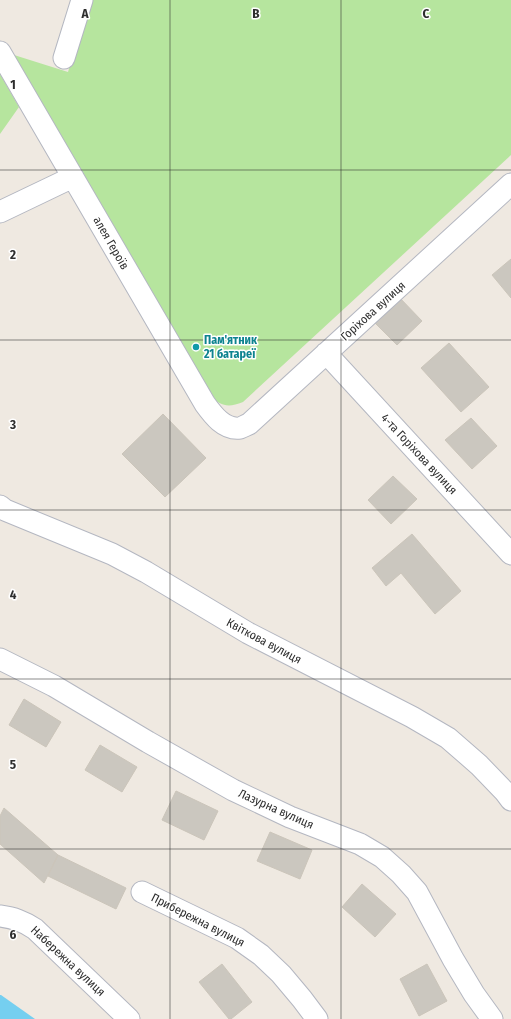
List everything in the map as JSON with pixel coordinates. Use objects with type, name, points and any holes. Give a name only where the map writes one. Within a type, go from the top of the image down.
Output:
[{"type":"street","points":[[64,58],[82,0]]},
{"type":"street","name":"алея Героїв","points":[[0,52],[205,404],[222,424],[231,427]]},
{"type":"street","points":[[0,212],[73,177]]},
{"type":"street","name":"Горіхова вулиця","points":[[231,427],[240,428],[249,424],[326,353],[508,194]]},
{"type":"street","name":"4-та Горіхова вулиця","points":[[326,353],[511,554]]},
{"type":"street","name":"Квіткова вулиця","points":[[0,506],[5,510],[112,554],[146,572],[248,633],[412,717],[448,738],[479,765],[511,800]]},
{"type":"street","name":"Лазурна вулиця","points":[[0,659],[54,686],[233,790],[290,817],[360,844],[382,857],[401,874],[417,892],[452,959],[492,1019]]},
{"type":"street","name":"Прибережна вулиця","points":[[142,892],[237,938],[260,955],[281,974],[302,998],[317,1019]]},
{"type":"street","name":"Набережна вулиця","points":[[0,916],[16,919],[35,929],[129,1019]]},
{"type":"green space","points":[[90,0],[511,0],[511,155],[243,402],[233,405],[221,404],[210,396],[14,55],[68,72]]},
{"type":"green space","points":[[0,74],[19,107],[0,134]]},
{"type":"water","points":[[1,995],[35,1019],[0,1019]]},
{"type":"building","points":[[511,259],[511,298],[492,275]]},
{"type":"building","points":[[398,296],[422,321],[397,345],[372,320]]},
{"type":"building","points":[[449,343],[489,387],[461,412],[421,368]]},
{"type":"building","points":[[163,414],[206,458],[165,497],[122,454]]},
{"type":"building","points":[[471,418],[497,446],[472,469],[445,440]]},
{"type":"building","points":[[393,476],[417,499],[391,524],[368,500]]},
{"type":"building","points":[[412,534],[461,591],[435,614],[401,573],[386,586],[372,568]]},
{"type":"building","points":[[24,699],[61,722],[46,747],[9,725]]},
{"type":"building","points":[[100,745],[137,767],[122,792],[85,770]]},
{"type":"building","points":[[176,791],[218,811],[204,840],[162,820]]},
{"type":"building","points":[[4,808],[58,855],[44,883],[0,844],[0,816]]},
{"type":"building","points":[[270,832],[312,850],[300,879],[257,861]]},
{"type":"building","points":[[58,855],[126,888],[116,909],[48,876]]},
{"type":"building","points":[[362,884],[396,914],[375,937],[342,907]]},
{"type":"building","points":[[222,964],[252,1002],[231,1019],[229,1019],[199,982]]},
{"type":"building","points":[[427,964],[447,1001],[419,1016],[400,979]]},
{"type":"place","name":"Пам'ятник 21 батареї","points":[[196,347]]}]
